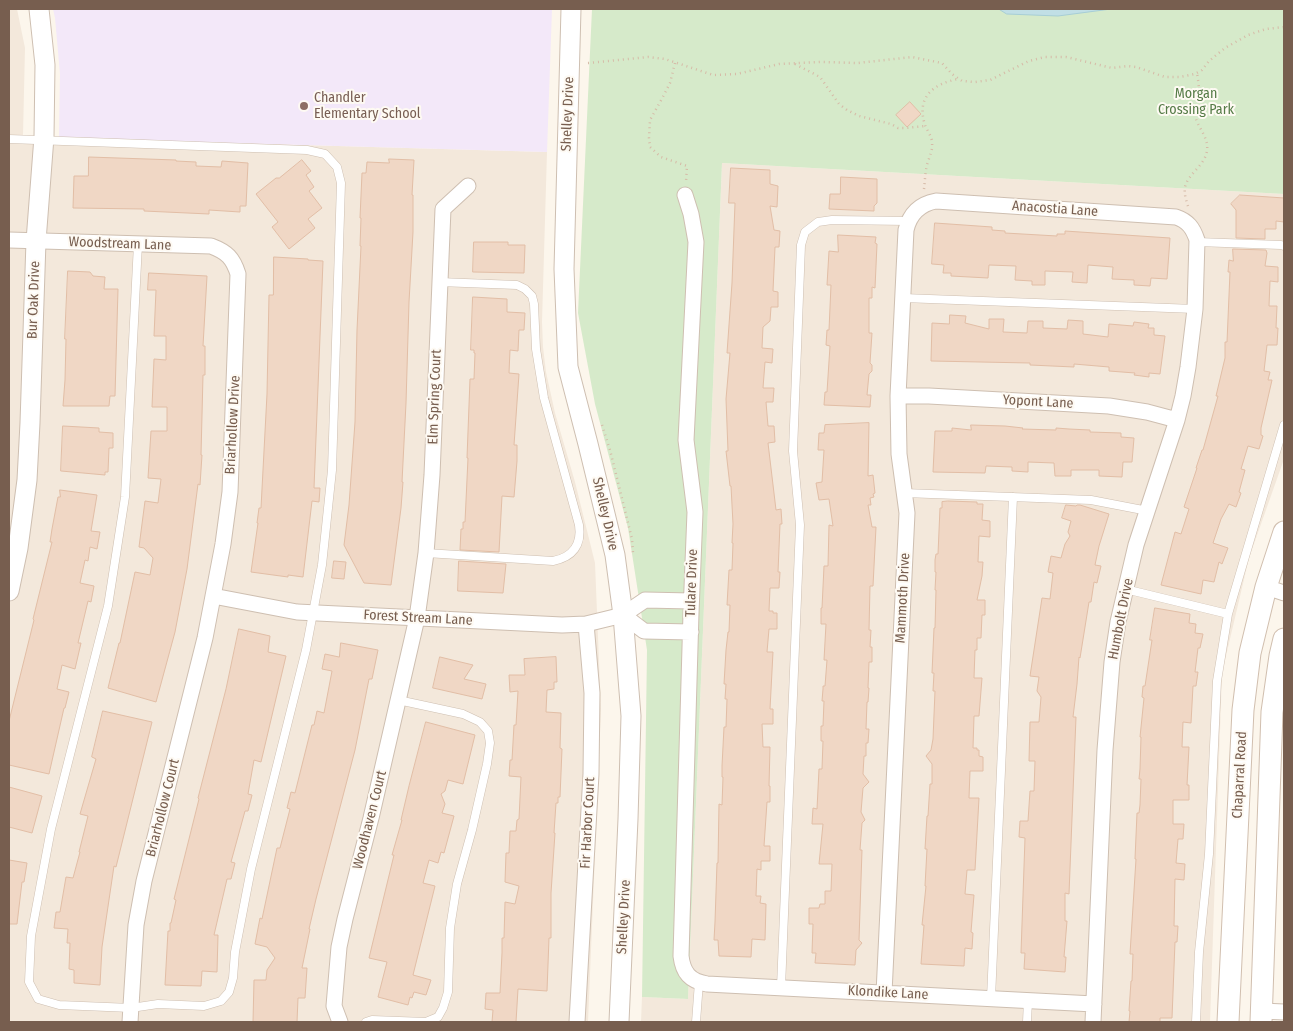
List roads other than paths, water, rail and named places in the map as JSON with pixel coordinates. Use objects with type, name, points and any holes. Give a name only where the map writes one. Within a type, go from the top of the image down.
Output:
[{"type":"main road","name":"Chaparral Road","points":[[1228,1022],[1242,710],[1250,653],[1275,590],[1284,532]]},
{"type":"main road","points":[[1262,1017],[1272,712],[1284,639]]},
{"type":"street","name":"Bur Oak Drive","points":[[9,591],[18,548],[27,480],[36,242],[44,141],[45,65],[39,9]]},
{"type":"street","name":"Shelley Drive","points":[[572,9],[564,269],[568,366],[615,555],[623,615],[631,716],[619,1022]]},
{"type":"street","name":"Elm Spring Court","points":[[417,618],[426,553],[432,475],[443,209],[468,186]]},
{"type":"street","name":"Tulare Drive","points":[[685,195],[692,214],[696,242],[686,440],[695,512],[681,956],[686,972],[691,978],[699,982]]},
{"type":"street","name":"Anacostia Lane","points":[[908,221],[921,206],[936,201],[1176,217],[1187,222]]},
{"type":"street","name":"Mammoth Drive","points":[[884,993],[907,513],[899,454],[898,396],[908,221]]},
{"type":"street","name":"Humbolt Drive","points":[[1093,1022],[1105,750],[1112,662],[1118,622],[1136,545],[1177,420],[1188,367],[1195,309],[1197,242],[1194,232],[1187,222]]},
{"type":"street","name":"Woodstream Lane","points":[[9,240],[211,246],[229,256]]},
{"type":"street","name":"Briarhollow Drive","points":[[213,596],[230,492],[235,390],[238,274],[235,264],[229,256]]},
{"type":"street","name":"Yopont Lane","points":[[898,396],[1109,406],[1147,412],[1177,420]]},
{"type":"street","name":"Forest Stream Lane","points":[[213,596],[296,612],[562,625],[586,624],[623,615],[645,600],[691,601]]},
{"type":"street","name":"Briarhollow Court","points":[[131,1015],[136,925],[144,881],[200,657],[213,596]]},
{"type":"street","points":[[623,615],[644,631],[690,632]]},
{"type":"street","name":"Woodhaven Court","points":[[340,1022],[334,1006],[339,947],[344,919],[371,818],[417,618]]},
{"type":"street","name":"Fir Harbor Court","points":[[577,1022],[591,774],[592,693],[586,624]]},
{"type":"street","name":"Klondike Lane","points":[[699,982],[1094,1004]]},
{"type":"street","points":[[1262,1017],[1284,1012]]},
{"type":"lane","points":[[9,139],[307,150],[325,154],[337,167],[341,182],[332,470],[322,565],[306,650],[251,869],[233,978],[229,992],[221,1002],[204,1006],[158,1004],[131,1015],[59,1005],[38,999],[29,982],[31,936],[51,829],[108,606],[125,497],[138,244]]},
{"type":"lane","points":[[781,987],[800,525],[793,451],[802,245],[805,232],[818,222],[832,220],[908,221]]},
{"type":"lane","points":[[1197,242],[1284,246]]},
{"type":"lane","points":[[426,553],[553,561],[561,559],[575,549],[580,533],[542,389],[536,349],[532,296],[525,289],[517,285],[440,282]]},
{"type":"lane","points":[[903,298],[1195,309]]},
{"type":"lane","points":[[1196,1022],[1199,952],[1209,854],[1217,680],[1228,614],[1284,425]]},
{"type":"lane","points":[[904,493],[1091,500],[1148,511]]},
{"type":"lane","points":[[991,998],[1013,497]]},
{"type":"lane","points":[[1125,590],[1228,614]]},
{"type":"lane","points":[[366,1022],[372,1020],[426,1022],[438,1017],[444,1008],[448,992],[450,928],[457,884],[487,764],[490,743],[488,730],[480,722],[463,714],[398,700]]},
{"type":"lane","points":[[696,1022],[699,982]]},
{"type":"lane","points":[[1027,1022],[1028,1000]]},
{"type":"water","points":[[999,9],[1111,9],[1058,16],[1007,14]]},
{"type":"place","name":"Chandler Elementary School","points":[[304,106]]},
{"type":"park label","name":"Morgan Crossing Park","points":[[1196,102]]}]
